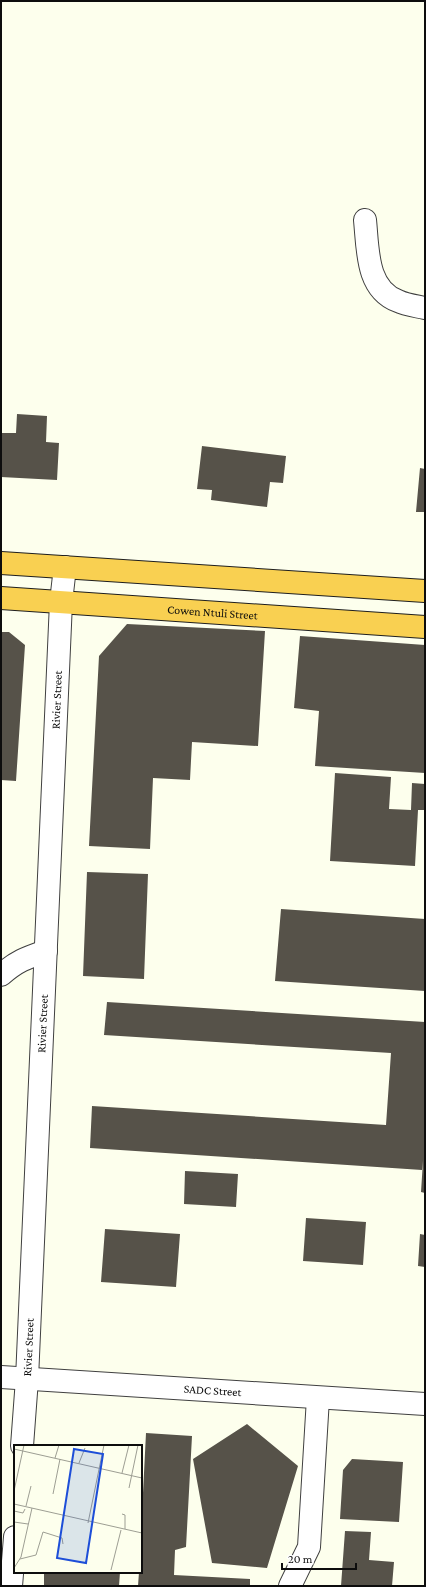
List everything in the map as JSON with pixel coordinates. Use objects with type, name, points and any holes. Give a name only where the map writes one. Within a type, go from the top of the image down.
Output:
[{"type":"highway","points":[[1,563],[425,590]]},
{"type":"highway","name":"Cowen Ntuli Street","points":[[1,598],[425,627]]},
{"type":"street","points":[[365,220],[369,263],[375,282],[384,292],[397,301],[425,308]]},
{"type":"street","name":"Rivier Street","points":[[22,1445],[27,1379],[61,602],[65,567]]},
{"type":"street","points":[[1,975],[13,964],[24,958],[46,951]]},
{"type":"street","name":"SADC Street","points":[[1,1377],[425,1404]]},
{"type":"street","points":[[290,1586],[308,1548],[318,1398]]},
{"type":"street","points":[[11,1586],[14,1549]]},
{"type":"building","points":[[17,414],[47,416],[46,442],[59,443],[57,480],[1,477],[1,433],[16,433]]},
{"type":"building","points":[[202,446],[286,456],[283,483],[270,482],[267,507],[211,500],[212,490],[197,489]]},
{"type":"building","points":[[420,468],[425,469],[425,512],[416,512]]},
{"type":"building","points":[[127,624],[265,631],[258,746],[192,742],[190,780],[153,778],[150,849],[89,846],[99,656]]},
{"type":"building","points":[[1,632],[9,632],[25,645],[16,781],[1,780]]},
{"type":"building","points":[[300,636],[425,645],[425,773],[315,766],[319,711],[294,708]]},
{"type":"building","points":[[335,773],[391,777],[389,809],[411,810],[412,783],[425,784],[425,810],[418,810],[415,866],[330,861]]},
{"type":"building","points":[[87,872],[148,874],[144,979],[83,976]]},
{"type":"building","points":[[281,909],[425,919],[425,991],[275,981]]},
{"type":"building","points":[[107,1002],[425,1022],[425,1193],[421,1192],[423,1161],[422,1170],[90,1148],[92,1106],[386,1125],[391,1053],[104,1035]]},
{"type":"building","points":[[185,1171],[238,1174],[236,1207],[184,1204]]},
{"type":"building","points":[[306,1218],[366,1222],[363,1265],[303,1261]]},
{"type":"building","points":[[105,1229],[180,1234],[176,1287],[101,1282]]},
{"type":"building","points":[[420,1234],[425,1235],[425,1267],[418,1266]]},
{"type":"building","points":[[247,1424],[298,1466],[267,1568],[212,1563],[193,1459]]},
{"type":"building","points":[[146,1433],[192,1436],[186,1547],[175,1550],[174,1575],[250,1579],[250,1586],[138,1586],[139,1573],[142,1573],[142,1513]]},
{"type":"building","points":[[352,1459],[403,1462],[399,1522],[340,1519],[343,1470]]},
{"type":"building","points":[[345,1531],[371,1532],[369,1560],[394,1562],[392,1586],[341,1586]]},
{"type":"building","points":[[44,1573],[120,1573],[119,1586],[44,1586]]}]
